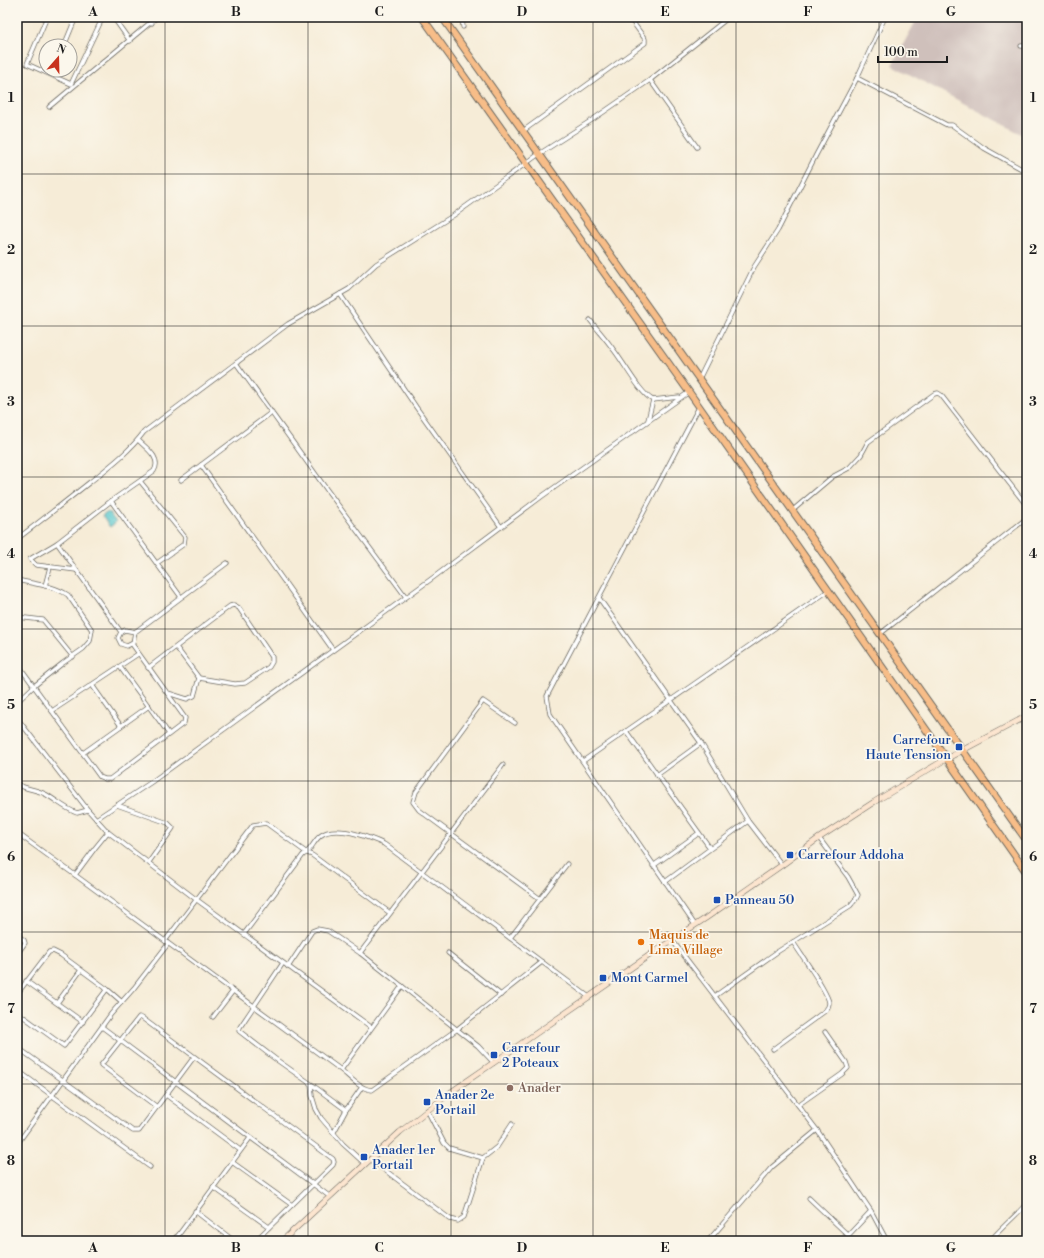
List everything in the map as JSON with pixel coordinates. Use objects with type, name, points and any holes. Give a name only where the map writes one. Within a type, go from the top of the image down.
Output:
[{"type":"highway","points":[[422,17],[527,163],[1027,873]]},
{"type":"highway","points":[[442,17],[1027,841]]},
{"type":"street","points":[[38,38],[47,17]]},
{"type":"street","points":[[67,38],[76,17]]},
{"type":"street","points":[[78,69],[103,17]]},
{"type":"street","points":[[113,17],[130,41]]},
{"type":"street","points":[[147,17],[152,23]]},
{"type":"street","points":[[49,107],[152,23],[157,17]]},
{"type":"street","points":[[462,17],[463,27]]},
{"type":"street","points":[[523,131],[645,44],[645,39],[629,17]]},
{"type":"street","points":[[17,539],[123,456],[144,432],[236,362],[288,324],[349,289],[376,264],[454,215],[539,154],[650,80],[729,17]]},
{"type":"street","points":[[699,378],[754,267],[778,230],[816,155],[858,78],[886,17]]},
{"type":"street","points":[[38,38],[27,64],[38,69]]},
{"type":"street","points":[[1021,46],[1027,46]]},
{"type":"street","points":[[58,78],[71,84],[74,78]]},
{"type":"street","points":[[858,78],[947,126],[952,125],[984,148],[1027,172]]},
{"type":"street","points":[[650,80],[697,147]]},
{"type":"street","points":[[340,294],[501,527]]},
{"type":"street","points":[[590,320],[614,350],[643,392],[653,400],[680,397]]},
{"type":"street","points":[[236,362],[406,597]]},
{"type":"street","points":[[96,819],[150,783],[688,392]]},
{"type":"street","points":[[793,510],[832,477],[849,468],[860,455],[868,442],[934,394],[938,393],[1027,506]]},
{"type":"street","points":[[648,420],[653,400]]},
{"type":"street","points":[[695,925],[550,714],[547,696],[699,407]]},
{"type":"street","points":[[181,480],[272,412]]},
{"type":"street","points":[[76,570],[36,565],[30,559],[56,543],[111,501],[154,471],[157,463],[154,456],[138,440]]},
{"type":"street","points":[[201,465],[333,650]]},
{"type":"street","points":[[140,481],[185,537],[184,544],[157,563]]},
{"type":"street","points":[[111,501],[181,597]]},
{"type":"street","points":[[880,634],[1027,518]]},
{"type":"street","points":[[56,543],[121,632]]},
{"type":"street","points":[[132,644],[134,641],[135,632],[227,563]]},
{"type":"street","points":[[45,586],[50,567]]},
{"type":"street","points":[[17,580],[45,586],[68,595],[92,630],[92,635],[87,645],[34,686],[17,702]]},
{"type":"street","points":[[583,761],[828,591]]},
{"type":"street","points":[[599,598],[701,743],[748,821],[782,865]]},
{"type":"street","points":[[148,668],[230,606],[239,608],[272,657],[272,662],[269,667],[245,683],[235,684],[199,678],[176,647]]},
{"type":"street","points":[[17,617],[43,620],[73,657]]},
{"type":"street","points":[[132,644],[125,646],[119,643],[118,638],[121,632],[128,630],[135,632]]},
{"type":"street","points":[[17,663],[100,777],[110,780],[184,723],[185,718],[132,644]]},
{"type":"street","points":[[52,711],[138,654]]},
{"type":"street","points":[[120,667],[169,734]]},
{"type":"street","points":[[166,693],[187,699],[194,696],[199,678]]},
{"type":"street","points":[[92,685],[121,726]]},
{"type":"street","points":[[515,723],[483,701],[416,792],[413,802],[419,810],[539,898]]},
{"type":"street","points":[[83,753],[149,706]]},
{"type":"street","points":[[282,1241],[370,1158],[427,1110],[782,865],[818,838],[874,802],[946,759],[1027,716]]},
{"type":"street","points":[[17,718],[88,810],[108,832],[197,900],[371,1027]]},
{"type":"street","points":[[626,731],[710,848]]},
{"type":"street","points":[[657,775],[701,743]]},
{"type":"street","points":[[360,953],[502,765]]},
{"type":"street","points":[[17,784],[47,795],[77,814],[88,810]]},
{"type":"street","points":[[117,805],[168,823],[173,828],[149,862]]},
{"type":"street","points":[[665,882],[748,821]]},
{"type":"street","points":[[165,941],[254,826],[266,823],[307,853],[312,854],[390,913]]},
{"type":"street","points":[[244,934],[318,837],[325,833],[334,831],[346,832],[369,838],[384,844],[590,997]]},
{"type":"street","points":[[75,875],[108,832]]},
{"type":"street","points":[[17,833],[362,1087],[372,1090],[456,1030],[542,962]]},
{"type":"street","points":[[653,866],[699,833]]},
{"type":"street","points":[[715,996],[793,942],[850,906],[856,899],[858,895],[848,877],[818,838]]},
{"type":"street","points":[[510,938],[566,864]]},
{"type":"street","points":[[288,966],[312,931],[317,929],[328,931],[360,953],[478,1046],[494,1063]]},
{"type":"street","points":[[17,935],[24,940],[25,943],[17,954]]},
{"type":"street","points":[[672,940],[817,1130],[872,1211],[887,1241]]},
{"type":"street","points":[[773,1049],[826,1011],[829,1005],[829,999],[793,942]]},
{"type":"street","points":[[17,1144],[102,1027],[168,944]]},
{"type":"street","points":[[17,994],[49,952],[52,951],[61,955],[122,1002]]},
{"type":"street","points":[[448,953],[501,995]]},
{"type":"street","points":[[283,962],[240,1027],[239,1031],[346,1110]]},
{"type":"street","points":[[57,1003],[81,970]]},
{"type":"street","points":[[26,981],[82,1022]]},
{"type":"street","points":[[340,1070],[402,986]]},
{"type":"street","points":[[17,1012],[64,1046],[107,989]]},
{"type":"street","points":[[213,1017],[233,991]]},
{"type":"street","points":[[157,1107],[101,1065],[120,1040],[141,1017],[194,1058],[332,1159],[334,1162],[333,1165],[255,1241]]},
{"type":"street","points":[[102,1027],[329,1196]]},
{"type":"street","points":[[798,1105],[842,1074],[848,1068],[846,1062],[825,1032]]},
{"type":"street","points":[[17,1047],[133,1131],[139,1131],[194,1058]]},
{"type":"street","points":[[17,1070],[150,1167]]},
{"type":"street","points":[[311,1084],[312,1096],[316,1109],[321,1118],[343,1144],[365,1164]]},
{"type":"street","points":[[334,1132],[346,1110],[362,1087]]},
{"type":"street","points":[[166,1095],[240,1150]]},
{"type":"street","points":[[427,1110],[441,1139],[449,1148],[483,1158]]},
{"type":"street","points":[[370,1158],[450,1219],[458,1221],[464,1216],[483,1158],[497,1147],[512,1124]]},
{"type":"street","points":[[708,1241],[772,1167],[817,1130]]},
{"type":"street","points":[[174,1241],[250,1138]]},
{"type":"street","points":[[232,1162],[292,1205]]},
{"type":"street","points":[[213,1187],[269,1227]]},
{"type":"street","points":[[809,1198],[848,1236]]},
{"type":"street","points":[[990,1241],[1027,1203]]},
{"type":"street","points":[[843,1241],[872,1211]]},
{"type":"street","points":[[195,1212],[234,1241]]},
{"type":"street","points":[[176,1237],[182,1241]]},
{"type":"shaded area","points":[[918,17],[1027,17],[1027,137],[892,65]]},
{"type":"water","points":[[108,512],[116,522],[110,527],[102,516]]},
{"type":"place","name":"Carrefour Haute Tension","points":[[959,747]]},
{"type":"place","name":"Carrefour Addoha","points":[[790,855]]},
{"type":"place","name":"Panneau 50","points":[[717,900]]},
{"type":"place","name":"Maquis de Lima Village","points":[[641,942]]},
{"type":"place","name":"Mont Carmel","points":[[603,978]]},
{"type":"place","name":"Carrefour 2 Poteaux","points":[[494,1055]]},
{"type":"place","name":"Anader","points":[[510,1088]]},
{"type":"place","name":"Anader 2e Portail","points":[[427,1102]]},
{"type":"place","name":"Anader 1er Portail","points":[[364,1157]]}]
